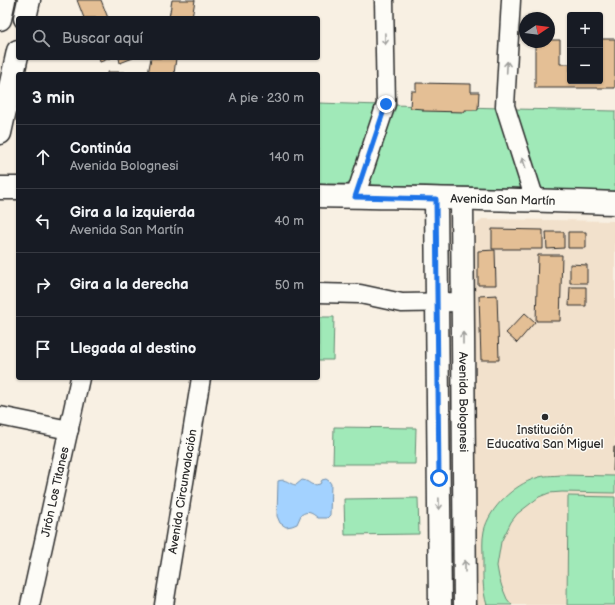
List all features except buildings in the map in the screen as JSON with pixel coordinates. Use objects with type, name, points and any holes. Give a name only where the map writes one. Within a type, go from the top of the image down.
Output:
[{"type":"main road","points":[[0,19],[4,0]]},
{"type":"main road","points":[[25,16],[29,0]]},
{"type":"main road","points":[[0,133],[16,60]]},
{"type":"main road","points":[[0,188],[16,188]]},
{"type":"main road","name":"Avenida San Martín","points":[[320,196],[615,203]]},
{"type":"main road","points":[[436,199],[440,605]]},
{"type":"main road","name":"Avenida Bolognesi","points":[[462,200],[465,605]]},
{"type":"street","points":[[355,197],[386,104],[384,0]]},
{"type":"street","points":[[511,0],[505,106],[535,200]]},
{"type":"street","points":[[320,293],[360,294],[402,303],[463,302]]},
{"type":"street","name":"Jirón Los Titanes","points":[[30,605],[80,380]]},
{"type":"street","name":"Avenida Circunvalación","points":[[164,605],[201,380]]},
{"type":"street","points":[[0,416],[69,430]]},
{"type":"shaded area","name":"Institución Educativa San Miguel","points":[[482,219],[615,221],[615,605],[477,605],[473,228]]},
{"type":"green space","points":[[320,103],[381,105],[353,184],[320,184]]},
{"type":"green space","points":[[393,105],[501,108],[525,184],[521,188],[372,185],[369,182]]},
{"type":"green space","points":[[514,109],[615,111],[615,191],[550,190],[542,188]]},
{"type":"green space","points":[[320,317],[334,317],[333,360],[320,360]]},
{"type":"green space","points":[[334,427],[416,428],[415,464],[333,464]]},
{"type":"green space","points":[[561,475],[615,476],[615,493],[549,493],[539,497],[517,514],[511,522],[501,542],[497,566],[502,587],[507,599],[512,605],[487,605],[483,582],[483,541],[484,531],[491,514],[504,498],[519,486],[539,477]]},
{"type":"green space","points":[[568,496],[615,497],[615,605],[567,605]]},
{"type":"green space","points":[[418,498],[419,534],[345,535],[344,499]]},
{"type":"water","points":[[326,479],[331,484],[330,515],[327,518],[318,518],[308,512],[301,515],[297,524],[292,526],[286,527],[280,523],[277,516],[278,481],[283,480],[296,485],[302,480],[316,485],[320,484],[322,480]]},
{"type":"place","name":"Institución Educativa San Miguel","points":[[545,417]]},
{"type":"route","points":[[386,104],[355,197],[436,199],[439,478]]}]
